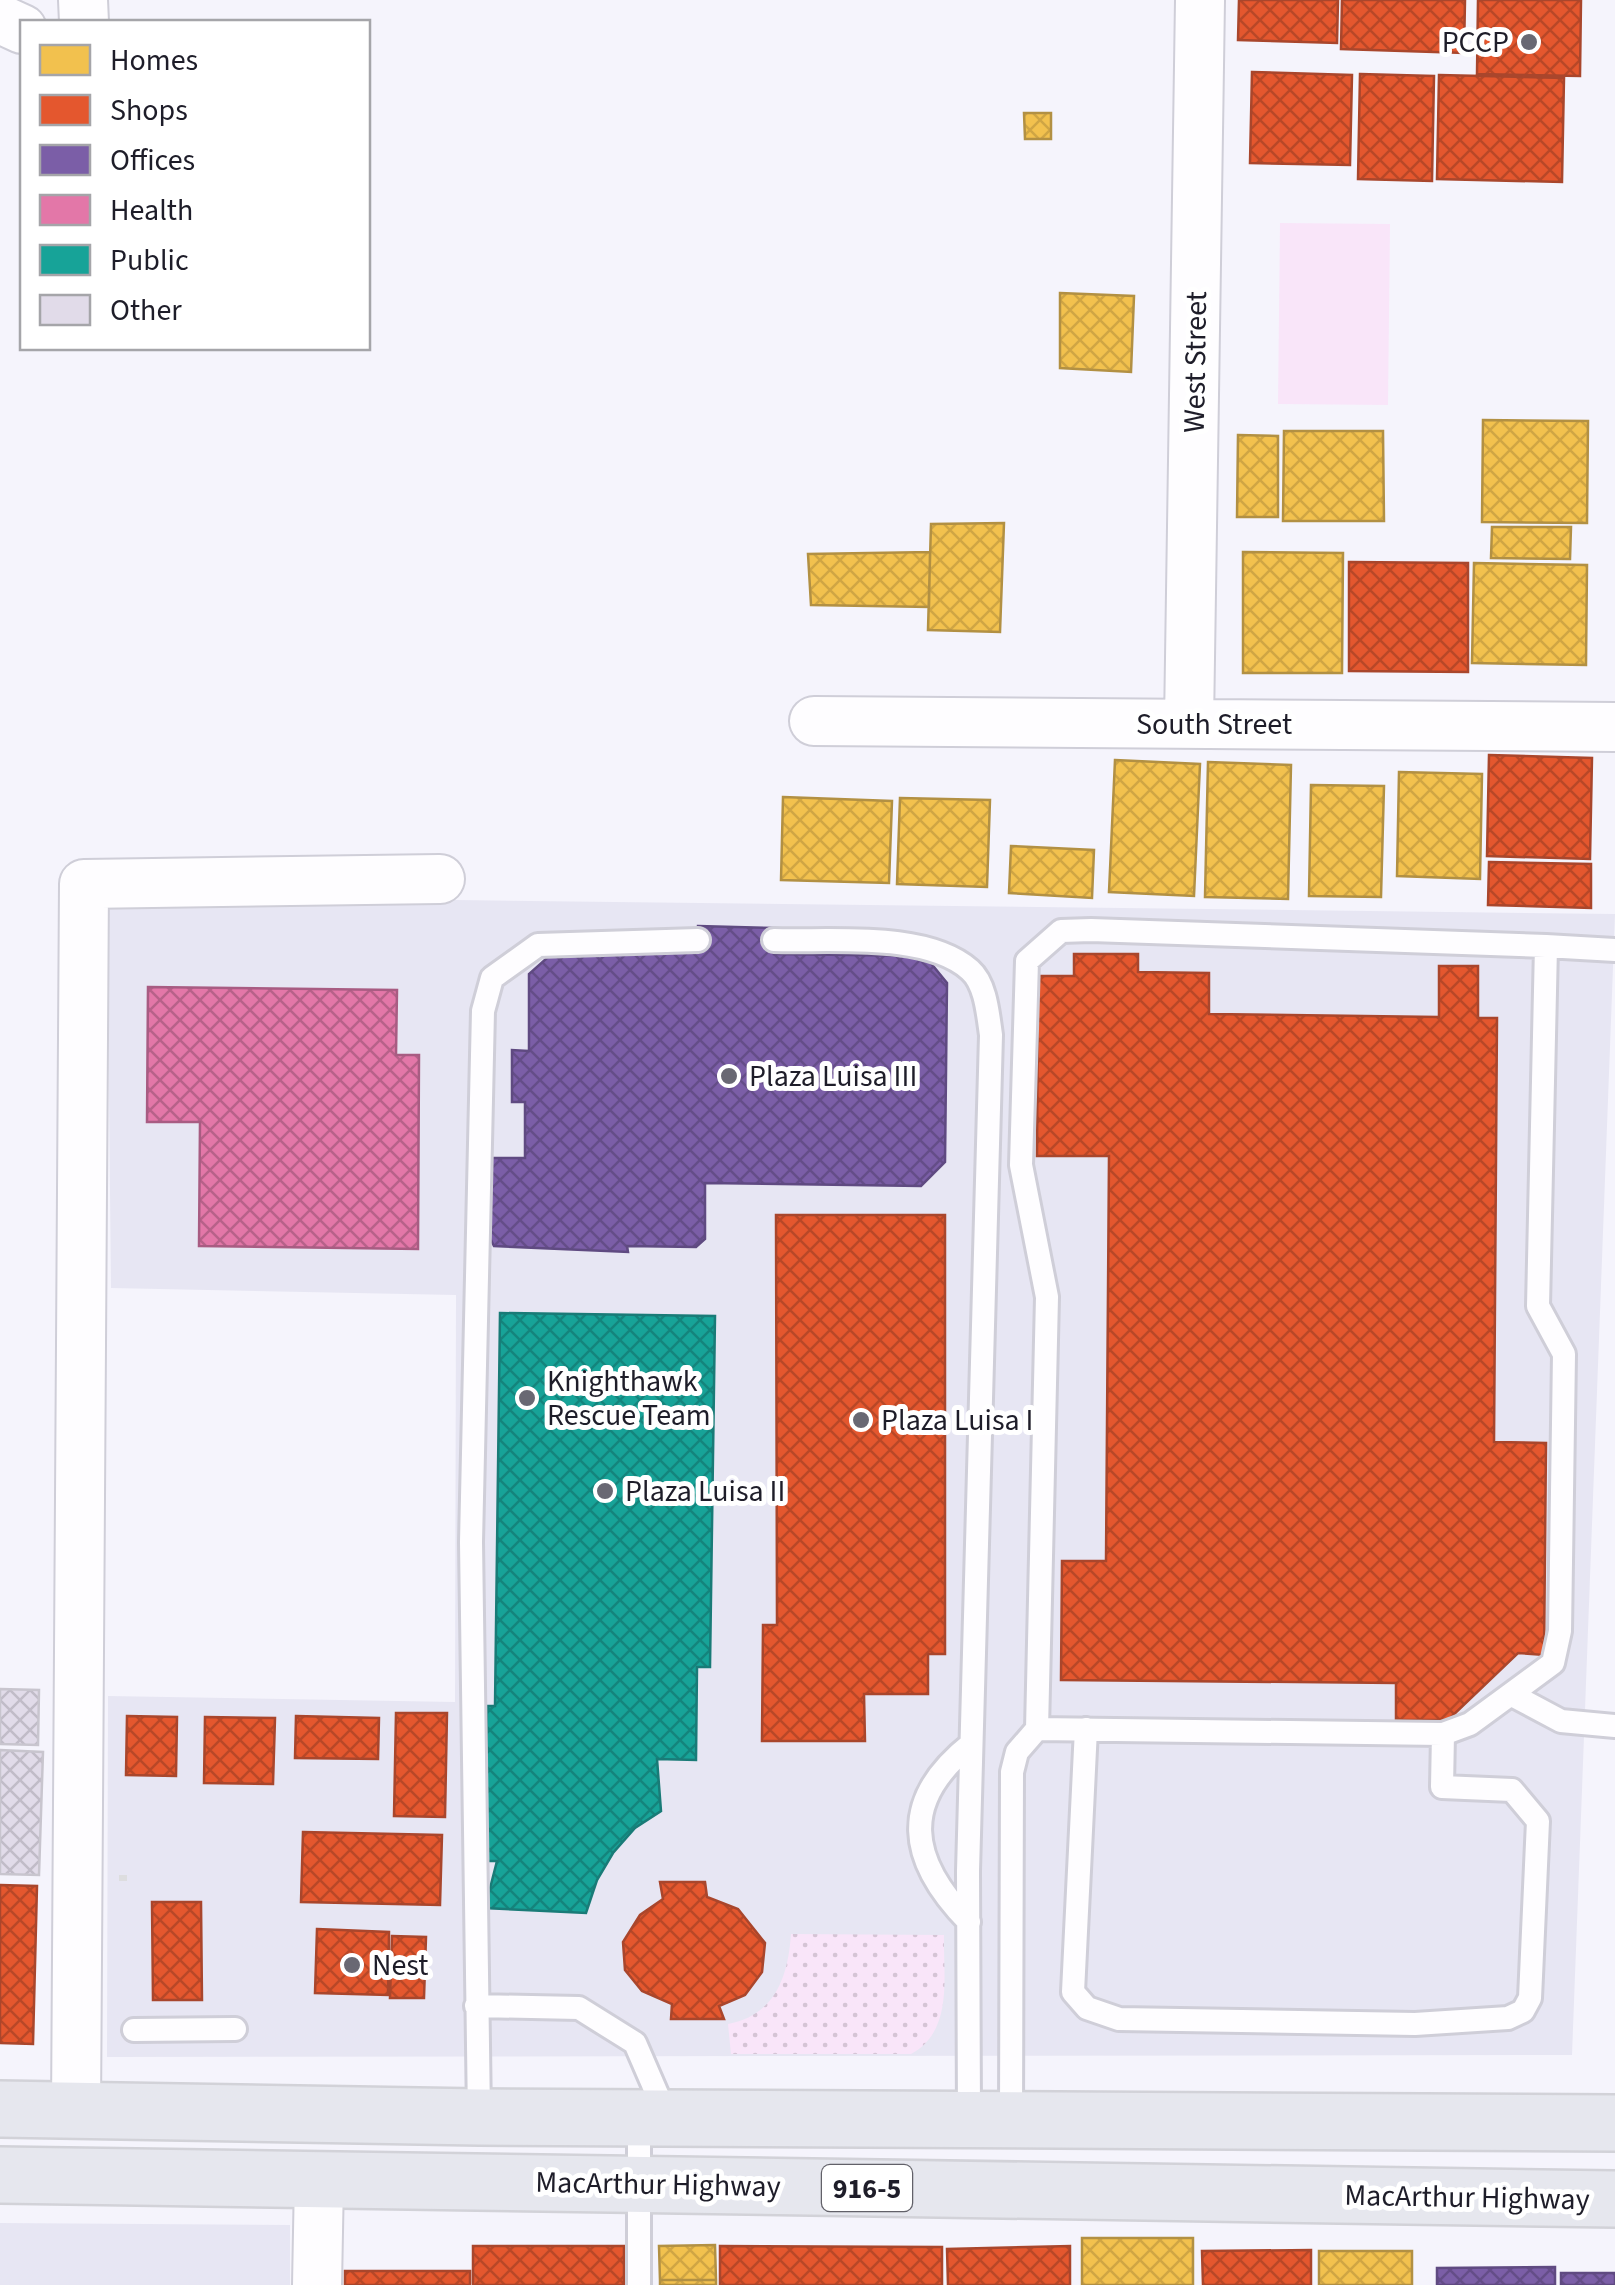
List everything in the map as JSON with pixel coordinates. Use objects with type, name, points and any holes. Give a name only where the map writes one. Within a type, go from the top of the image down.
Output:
[{"type":"main road","name":"MacArthur Highway","points":[[0,2109],[76,2111],[236,2146],[319,2180],[1615,2199]]},
{"type":"main road","name":"MacArthur Highway","points":[[0,2175],[480,2117],[1615,2123]]},
{"type":"street","name":"West Street","points":[[1190,724],[1200,0]]},
{"type":"street","name":"South Street","points":[[814,722],[1615,727]]},
{"type":"street","points":[[76,2111],[84,884],[440,878]]},
{"type":"street","points":[[317,2285],[319,2180]]},
{"type":"lane","points":[[990,2118],[1012,1772],[1017,1752],[1037,1729],[1047,1297],[1022,1165],[1027,961],[1061,931],[1091,930],[1615,950]]},
{"type":"lane","points":[[480,2117],[471,1542],[483,1010],[492,978],[538,946],[698,940]]},
{"type":"lane","points":[[774,940],[913,944],[971,971],[985,1000],[991,1035],[969,1922],[990,2118]]},
{"type":"lane","points":[[1037,1729],[1443,1734],[1470,1724],[1514,1696],[1553,1663],[1560,1630],[1564,1354],[1538,1306],[1546,946]]},
{"type":"lane","points":[[1514,1696],[1561,1721],[1615,1726]]},
{"type":"lane","points":[[1086,1729],[1073,1992],[1086,2008],[1119,2019],[1415,2024],[1508,2018],[1523,2011],[1530,1998],[1538,1821],[1512,1790],[1442,1787],[1443,1734]]},
{"type":"lane","points":[[969,1922],[931,1877],[920,1834],[921,1814],[936,1777],[971,1744]]},
{"type":"lane","points":[[476,2006],[579,2008],[635,2043],[653,2117],[640,2184],[639,2285]]},
{"type":"lane","points":[[134,2030],[236,2030]]},
{"type":"shaded area","points":[[1280,223],[1390,224],[1388,405],[1278,404]]},
{"type":"shaded area","points":[[456,900],[1615,914],[1572,2055],[107,2057],[108,1696],[455,1702],[456,1295],[111,1288],[107,901]]},
{"type":"shaded area","points":[[791,1934],[944,1935],[943,2001],[940,2017],[925,2044],[911,2054],[731,2054],[728,2024],[757,2012],[776,1992]]},
{"type":"shaded area","points":[[0,2223],[290,2225],[290,2285],[0,2285]]},
{"type":"building: Homes","points":[[1024,113],[1051,113],[1051,139],[1025,139]]},
{"type":"building: Homes","points":[[1060,293],[1134,296],[1131,372],[1060,368]]},
{"type":"building: Homes","points":[[1483,420],[1588,421],[1587,523],[1482,522]]},
{"type":"building: Homes","points":[[1284,431],[1383,431],[1384,521],[1283,521]]},
{"type":"building: Homes","points":[[1238,435],[1278,436],[1278,517],[1237,517]]},
{"type":"building: Homes","points":[[1004,523],[1000,632],[928,630],[931,524]]},
{"type":"building: Homes","points":[[1492,527],[1571,527],[1570,559],[1491,558]]},
{"type":"building: Homes","points":[[930,552],[929,607],[811,605],[808,554]]},
{"type":"building: Homes","points":[[1243,552],[1343,553],[1342,673],[1243,673]]},
{"type":"building: Homes","points":[[1474,563],[1587,565],[1586,665],[1472,663]]},
{"type":"building: Homes","points":[[1115,760],[1200,764],[1194,896],[1109,892]]},
{"type":"building: Homes","points":[[1208,762],[1291,765],[1288,899],[1205,897]]},
{"type":"building: Homes","points":[[1399,772],[1482,774],[1480,879],[1397,876]]},
{"type":"building: Homes","points":[[1311,785],[1384,786],[1381,897],[1309,896]]},
{"type":"building: Homes","points":[[783,797],[892,801],[889,883],[781,880]]},
{"type":"building: Homes","points":[[900,798],[990,800],[987,887],[897,884]]},
{"type":"building: Homes","points":[[1011,846],[1094,850],[1092,898],[1009,893]]},
{"type":"building: Homes","points":[[1082,2238],[1193,2238],[1193,2285],[1082,2285]]},
{"type":"building: Homes","points":[[715,2245],[716,2280],[660,2280],[659,2246]]},
{"type":"building: Homes","points":[[1319,2251],[1412,2251],[1412,2285],[1319,2285]]},
{"type":"building: Homes","points":[[660,2280],[716,2280],[716,2285],[660,2285]]},
{"type":"building: Shops","points":[[1239,0],[1338,0],[1337,43],[1238,40]]},
{"type":"building: Shops","points":[[1342,0],[1465,0],[1464,53],[1341,49]]},
{"type":"building: Shops","name":"PCCP","points":[[1478,0],[1581,0],[1580,76],[1477,74]]},
{"type":"building: Shops","points":[[1252,72],[1352,75],[1350,165],[1250,163]]},
{"type":"building: Shops","points":[[1360,74],[1434,76],[1432,181],[1358,179]]},
{"type":"building: Shops","points":[[1439,75],[1564,78],[1562,182],[1437,179]]},
{"type":"building: Shops","points":[[1349,562],[1468,563],[1468,672],[1349,671]]},
{"type":"building: Shops","points":[[1489,755],[1592,758],[1590,859],[1487,856]]},
{"type":"building: Shops","points":[[1489,862],[1591,864],[1591,908],[1488,905]]},
{"type":"building: Shops","points":[[1074,954],[1138,954],[1138,972],[1209,973],[1209,1014],[1439,1017],[1439,966],[1478,966],[1478,1018],[1497,1018],[1494,1442],[1546,1443],[1544,1655],[1518,1653],[1448,1720],[1396,1720],[1396,1683],[1061,1680],[1062,1561],[1106,1561],[1109,1156],[1037,1156],[1038,976],[1074,976]]},
{"type":"building: Shops","name":"Plaza Luisa I","points":[[776,1215],[945,1215],[945,1654],[928,1654],[928,1694],[864,1694],[865,1741],[762,1741],[763,1625],[777,1625]]},
{"type":"building: Shops","points":[[396,1713],[447,1713],[445,1817],[394,1816]]},
{"type":"building: Shops","points":[[127,1716],[177,1717],[176,1776],[126,1775]]},
{"type":"building: Shops","points":[[296,1716],[379,1718],[378,1759],[295,1758]]},
{"type":"building: Shops","points":[[205,1717],[275,1718],[273,1784],[204,1783]]},
{"type":"building: Shops","points":[[303,1832],[442,1835],[440,1905],[301,1902]]},
{"type":"building: Shops","points":[[660,1882],[705,1882],[707,1897],[738,1909],[765,1943],[762,1972],[745,1995],[719,2006],[724,2019],[671,2019],[672,2004],[642,1991],[625,1970],[623,1942],[640,1915],[663,1899]]},
{"type":"building: Shops","points":[[0,1885],[37,1886],[33,2044],[0,2043]]},
{"type":"building: Shops","points":[[152,1902],[201,1902],[202,2000],[153,2000]]},
{"type":"building: Shops","points":[[317,1929],[389,1932],[388,1995],[315,1993]]},
{"type":"building: Shops","points":[[392,1936],[426,1937],[424,1998],[390,1998]]},
{"type":"building: Shops","points":[[473,2246],[624,2246],[624,2285],[473,2285]]},
{"type":"building: Shops","points":[[720,2246],[942,2247],[942,2285],[720,2285]]},
{"type":"building: Shops","points":[[1070,2246],[1070,2285],[948,2285],[947,2249]]},
{"type":"building: Shops","points":[[1311,2250],[1311,2285],[1203,2285],[1202,2251]]},
{"type":"building: Shops","points":[[345,2271],[470,2271],[470,2285],[345,2285]]},
{"type":"building: Offices","name":"Plaza Luisa III","points":[[698,926],[774,928],[774,954],[925,956],[947,983],[945,1162],[921,1186],[705,1183],[705,1239],[696,1247],[627,1246],[628,1252],[494,1246],[488,1234],[489,1158],[525,1158],[525,1102],[512,1102],[512,1050],[529,1051],[529,974],[556,950],[697,952]]},
{"type":"building: Offices","points":[[1555,2267],[1555,2285],[1437,2285],[1437,2268]]},
{"type":"building: Offices","points":[[1561,2273],[1615,2273],[1615,2285],[1561,2285]]},
{"type":"building: Health","points":[[148,987],[397,990],[396,1055],[419,1055],[418,1249],[199,1246],[200,1122],[147,1122]]},
{"type":"building: Public","name":"Plaza Luisa II","points":[[500,1313],[715,1316],[710,1667],[697,1667],[696,1760],[657,1759],[661,1811],[635,1828],[613,1853],[597,1880],[586,1913],[485,1908],[497,1861],[485,1861],[487,1706],[495,1706]]},
{"type":"building: Other","points":[[0,1689],[39,1690],[38,1745],[0,1744]]},
{"type":"building: Other","points":[[0,1750],[43,1752],[39,1875],[0,1874]]},
{"type":"place","name":"PCCP","points":[[1529,42]]},
{"type":"place","name":"Plaza Luisa III","points":[[729,1076]]},
{"type":"place","name":"Knighthawk Rescue Team","points":[[527,1398]]},
{"type":"place","name":"Plaza Luisa I","points":[[861,1420]]},
{"type":"place","name":"Plaza Luisa II","points":[[605,1491]]},
{"type":"place","name":"Nest","points":[[352,1965]]}]
